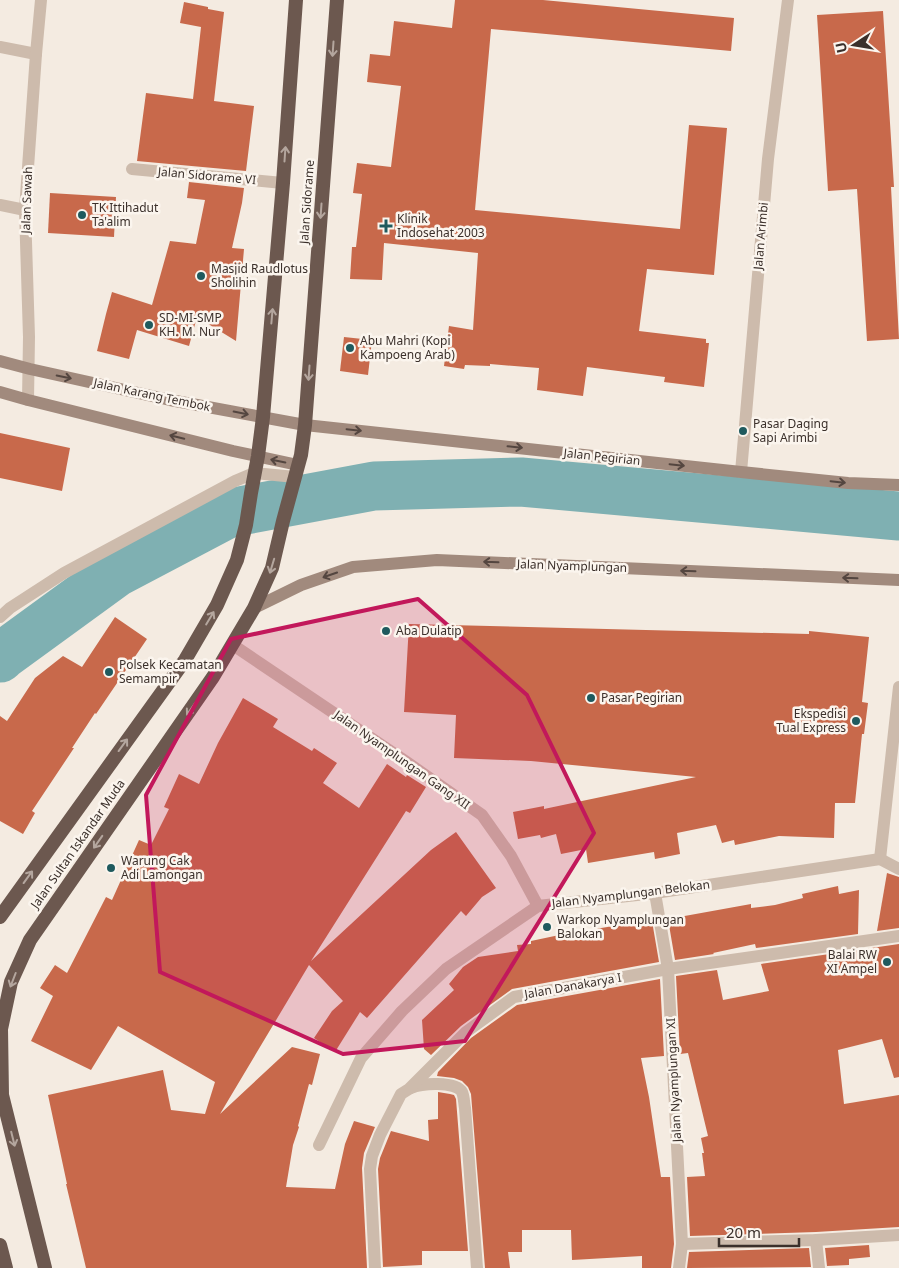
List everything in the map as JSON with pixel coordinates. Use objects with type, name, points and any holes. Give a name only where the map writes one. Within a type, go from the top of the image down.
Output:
[{"type":"highway","name":"Jalan Sidorame","points":[[258,456],[283,183],[296,0]]},
{"type":"highway","name":"Jalan Sidorame","points":[[295,476],[305,425],[336,0]]},
{"type":"highway","name":"Jalan Sultan Iskandar Muda","points":[[0,916],[185,660],[217,605],[237,560],[246,525],[258,456]]},
{"type":"highway","name":"Jalan Sultan Iskandar Muda","points":[[45,1268],[2,1095],[1,1029],[11,982],[30,940],[213,677],[254,608],[272,568],[295,476]]},
{"type":"highway","points":[[0,1245],[6,1268]]},
{"type":"main road","name":"Jalan Karang Tembok","points":[[0,361],[170,400],[305,425]]},
{"type":"main road","points":[[0,392],[233,452],[258,456],[295,476]]},
{"type":"main road","name":"Jalan Pegirian","points":[[305,425],[848,483],[899,485]]},
{"type":"main road","name":"Jalan Nyamplungan","points":[[254,608],[301,585],[353,567],[437,560],[899,580]]},
{"type":"street","name":"Jalan Sawah","points":[[28,400],[30,369],[25,210],[41,0]]},
{"type":"street","name":"Jalan Arimbi","points":[[741,472],[768,159],[788,0]]},
{"type":"street","points":[[0,47],[36,54]]},
{"type":"street","name":"Jalan Sidorame VI","points":[[132,169],[283,183]]},
{"type":"street","points":[[0,205],[25,210]]},
{"type":"street","points":[[0,617],[10,608],[64,573],[235,481],[254,473],[295,476]]},
{"type":"street","name":"Jalan Nyamplungan Gang XII","points":[[233,645],[482,815],[511,856],[538,906]]},
{"type":"street","points":[[899,687],[880,859],[899,869]]},
{"type":"street","name":"Jalan Nyamplungan Belokan","points":[[319,1145],[361,1058],[402,1011],[446,969],[538,906],[655,893],[880,859]]},
{"type":"street","name":"Jalan Nyamplungan XI","points":[[655,893],[668,969],[682,1244],[679,1268]]},
{"type":"street","name":"Jalan Danakarya I","points":[[376,1268],[370,1169],[372,1156],[380,1135],[401,1094],[466,1032],[514,997],[668,969],[899,936]]},
{"type":"street","points":[[408,1089],[422,1084],[452,1086],[461,1090],[463,1094],[477,1268]]},
{"type":"street","points":[[682,1244],[816,1240],[899,1235]]},
{"type":"street","points":[[816,1240],[818,1268]]},
{"type":"highlighted area","points":[[418,599],[527,695],[594,833],[465,1041],[343,1054],[160,972],[146,795],[231,639]]},
{"type":"building","points":[[455,0],[543,0],[734,18],[731,51],[491,29],[475,210],[680,229],[689,125],[727,128],[714,275],[647,269],[639,331],[706,339],[706,343],[709,343],[704,387],[664,382],[665,377],[587,367],[583,396],[537,390],[539,368],[490,364],[490,366],[465,365],[464,369],[444,366],[449,326],[473,330],[478,253],[384,243],[382,280],[350,279],[352,247],[356,247],[362,194],[353,193],[357,163],[391,167],[401,86],[367,82],[370,54],[390,56],[394,21],[452,28]]},
{"type":"building","points":[[184,2],[224,12],[214,101],[254,106],[246,171],[137,161],[146,93],[193,99],[201,27],[180,23]]},
{"type":"building","points":[[883,11],[894,187],[891,187],[899,339],[867,341],[857,189],[828,191],[817,15]]},
{"type":"building","points":[[189,182],[244,188],[232,248],[244,249],[236,341],[197,317],[189,346],[137,330],[129,359],[97,351],[112,292],[152,305],[170,241],[196,244],[205,200],[187,198]]},
{"type":"building","name":"TK Ittihadut Ta'alim","points":[[50,193],[116,197],[114,237],[48,233]]},
{"type":"building","points":[[344,337],[372,340],[368,375],[340,371]]},
{"type":"building","points":[[0,433],[70,448],[62,491],[0,478]]},
{"type":"building","points":[[115,617],[147,639],[72,748],[74,748],[32,811],[35,813],[23,834],[0,821],[0,716],[7,721],[35,678],[63,656],[82,667]]},
{"type":"building","points":[[409,624],[809,634],[809,631],[869,637],[862,702],[868,703],[864,734],[862,734],[855,803],[835,803],[834,838],[779,836],[735,845],[734,840],[722,843],[716,825],[677,833],[680,854],[655,859],[654,852],[588,863],[586,849],[561,854],[556,834],[541,838],[540,835],[518,839],[513,812],[544,806],[544,809],[696,777],[531,761],[454,758],[456,715],[404,712]]},
{"type":"building","points":[[243,698],[278,719],[273,727],[312,751],[314,748],[337,763],[323,783],[359,808],[387,764],[406,777],[407,775],[426,787],[410,813],[406,811],[311,961],[431,850],[456,832],[496,888],[482,897],[466,916],[461,911],[367,1018],[360,1012],[335,1052],[314,1038],[332,1011],[343,1001],[309,965],[220,1114],[292,1047],[320,1054],[312,1085],[309,1084],[293,1145],[286,1187],[335,1189],[345,1144],[354,1121],[375,1127],[364,1153],[362,1168],[367,1268],[86,1268],[66,1184],[48,1095],[163,1070],[171,1110],[205,1114],[215,1082],[118,1026],[91,1070],[31,1041],[53,996],[40,988],[55,965],[67,973],[106,897],[112,900],[139,840],[151,845],[169,809],[164,807],[179,774],[199,784],[218,743]]},
{"type":"building","points":[[887,873],[899,877],[899,928],[877,931]]},
{"type":"building","points":[[838,886],[839,894],[859,890],[858,934],[756,948],[755,944],[714,954],[675,960],[668,919],[751,904],[751,908],[775,905],[803,898],[802,894]]},
{"type":"building","points":[[652,921],[659,962],[512,989],[461,1026],[431,1055],[424,1049],[422,1020],[454,990],[449,984],[463,967],[478,957],[518,951],[517,945],[531,944],[531,941],[583,930]]},
{"type":"building","points":[[899,944],[899,1077],[894,1078],[882,1039],[838,1050],[844,1104],[899,1095],[899,1227],[690,1236],[687,1177],[705,1176],[701,1138],[708,1136],[688,1053],[680,1054],[676,976],[717,970],[723,1000],[769,991],[761,964]]},
{"type":"building","points":[[660,979],[664,1056],[641,1058],[661,1177],[670,1177],[674,1244],[671,1268],[642,1268],[642,1256],[572,1260],[571,1230],[522,1230],[522,1252],[508,1252],[510,1268],[485,1268],[471,1094],[468,1087],[462,1081],[437,1076],[438,1072],[471,1038],[517,1005]]},
{"type":"building","points":[[438,1092],[454,1095],[456,1099],[468,1251],[422,1251],[422,1265],[383,1267],[378,1169],[380,1158],[391,1131],[429,1141],[428,1120],[438,1119]]},
{"type":"building","points":[[869,1245],[870,1257],[849,1259],[849,1265],[827,1266],[825,1248]]},
{"type":"building","points":[[809,1248],[811,1267],[687,1268],[689,1252]]},
{"type":"waterway","points":[[0,658],[117,572],[229,513],[374,486],[521,482],[899,516]]},
{"type":"place","name":"TK Ittihadut Ta'alim","points":[[82,215]]},
{"type":"place","name":"Klinik Indosehat 2003","points":[[386,226]]},
{"type":"place","name":"Masjid Raudlotus Sholihin","points":[[201,276]]},
{"type":"place","name":"SD-MI-SMP KH. M. Nur","points":[[149,325]]},
{"type":"place","name":"Abu Mahri (Kopi Kampoeng Arab)","points":[[350,348]]},
{"type":"place","name":"Pasar Daging Sapi Arimbi","points":[[743,431]]},
{"type":"place","name":"Aba Dulatip","points":[[386,631]]},
{"type":"place","name":"Polsek Kecamatan Semampir","points":[[109,672]]},
{"type":"place","name":"Pasar Pegirian","points":[[591,698]]},
{"type":"place","name":"Ekspedisi Tual Express","points":[[856,721]]},
{"type":"place","name":"Warung Cak Adi Lamongan","points":[[111,868]]},
{"type":"place","name":"Warkop Nyamplungan Balokan","points":[[547,927]]},
{"type":"place","name":"Balai RW XI Ampel","points":[[887,962]]}]
